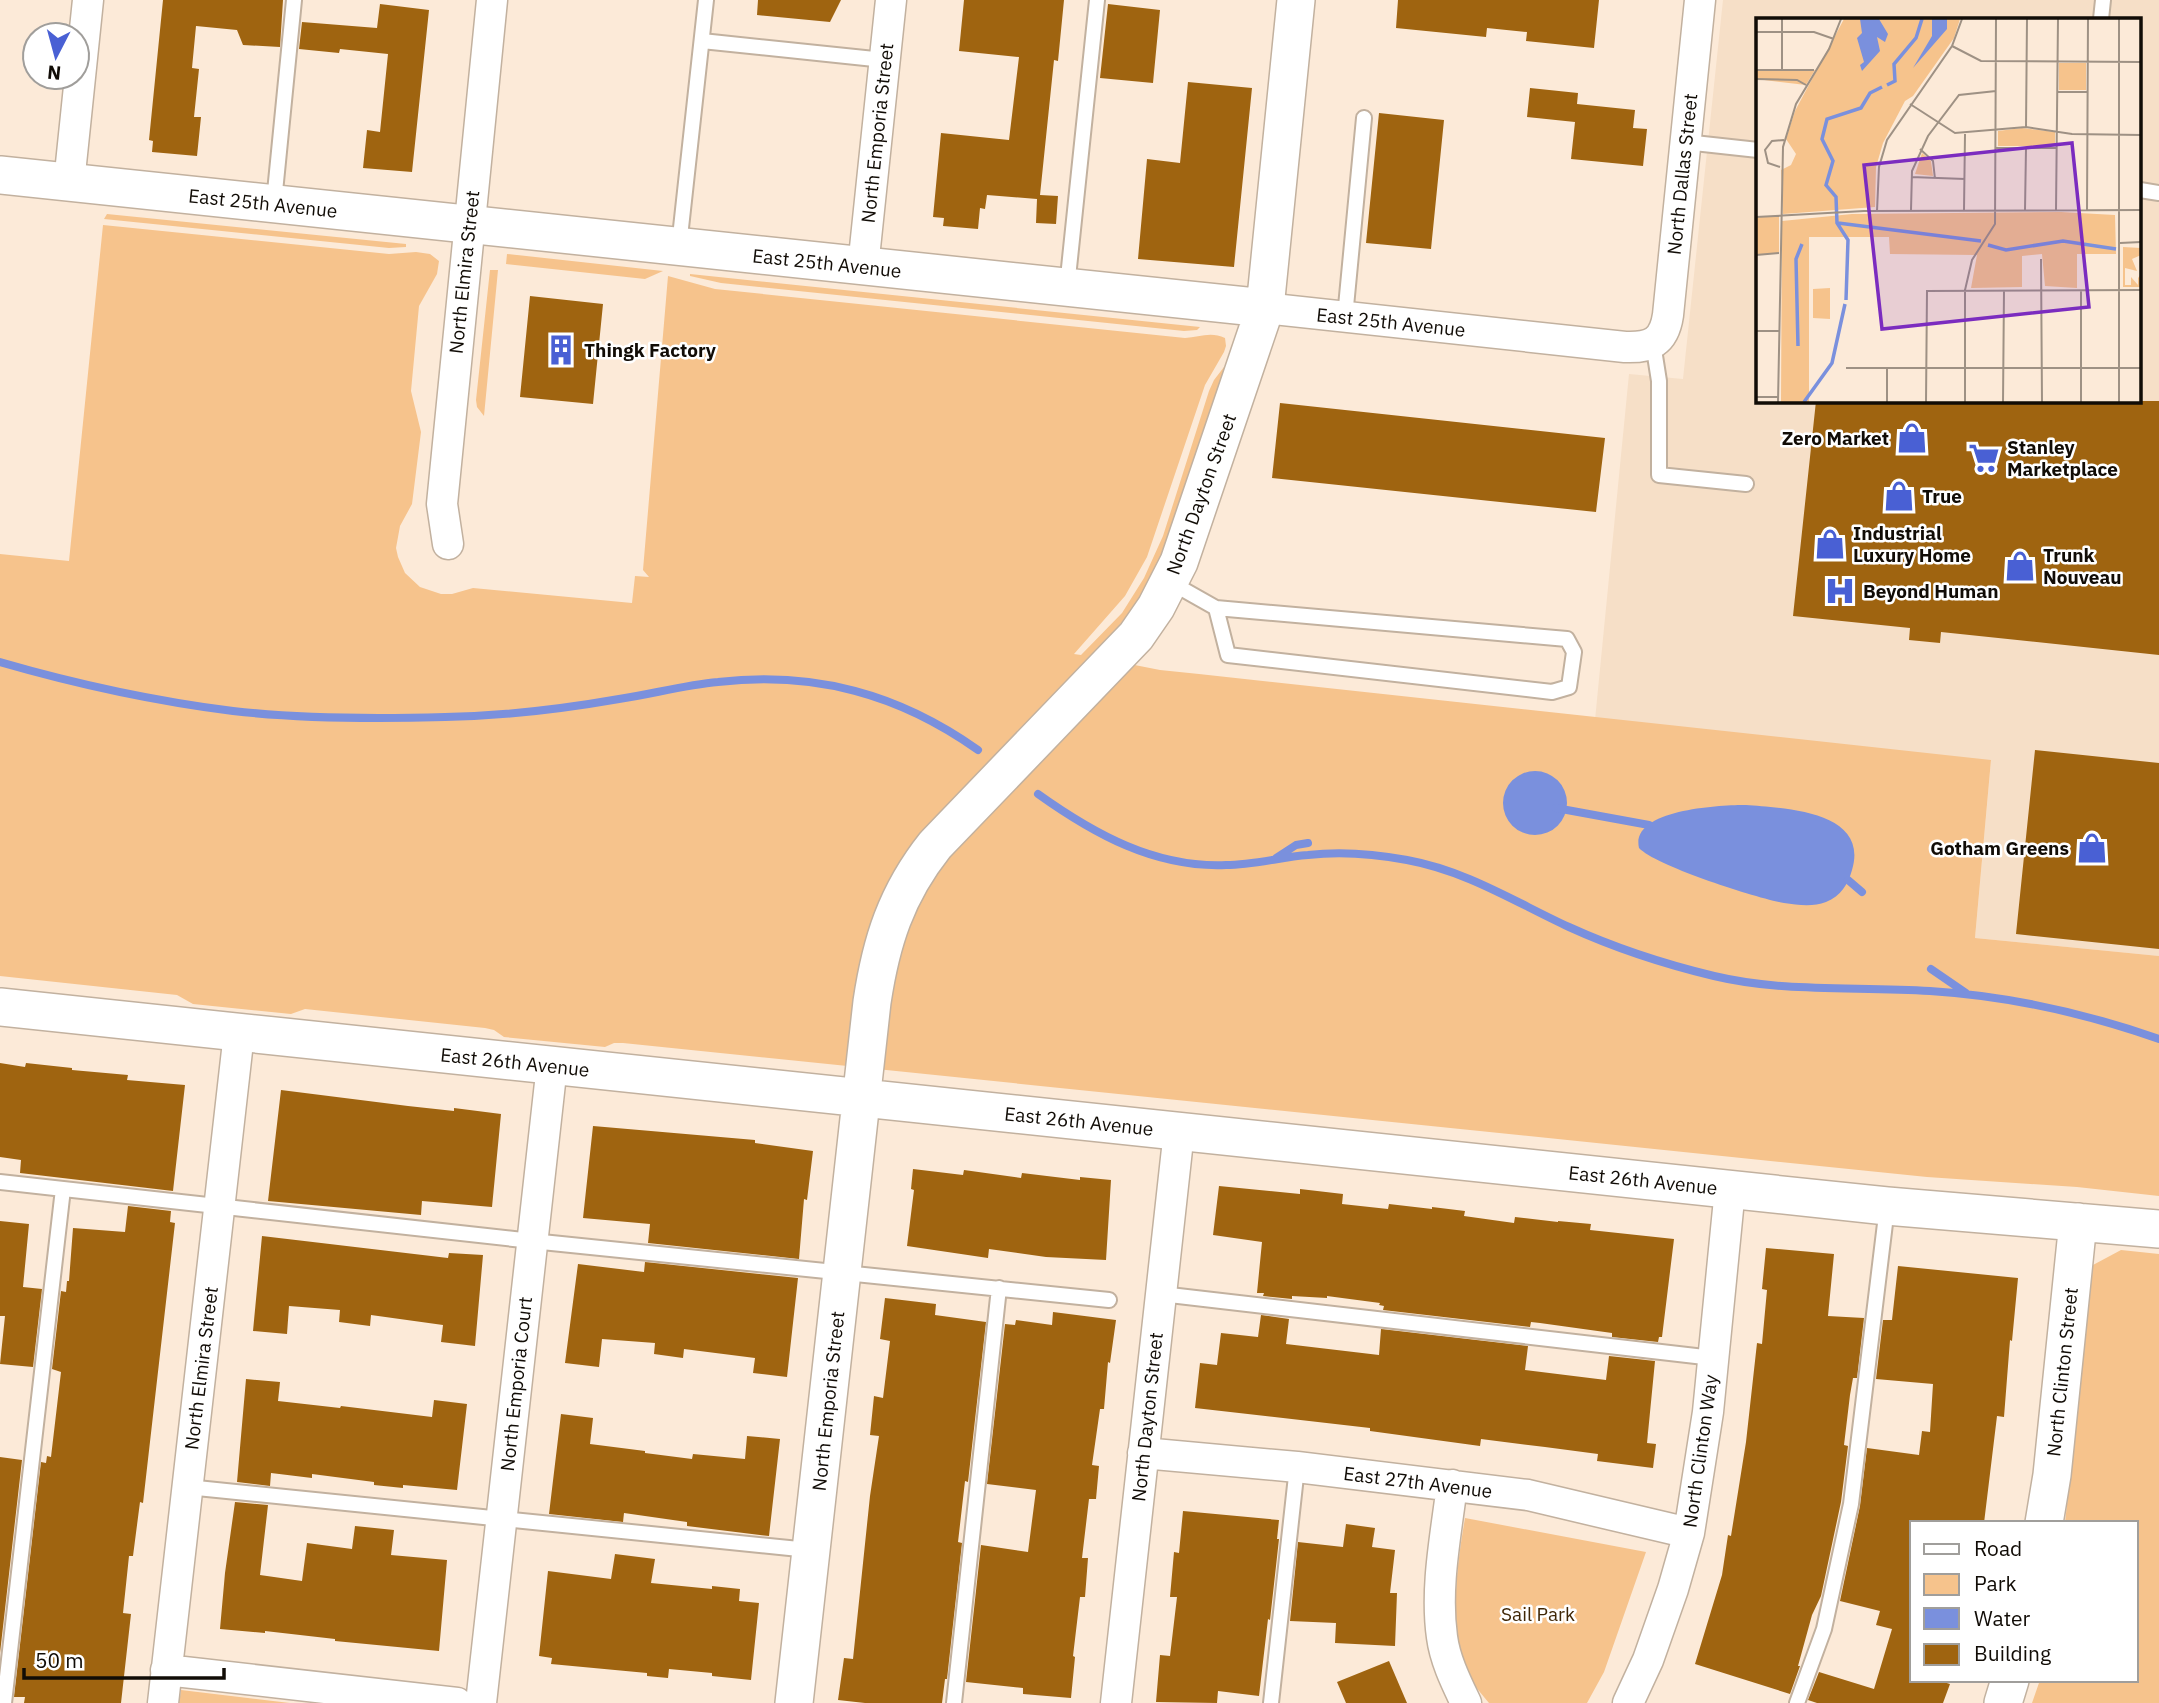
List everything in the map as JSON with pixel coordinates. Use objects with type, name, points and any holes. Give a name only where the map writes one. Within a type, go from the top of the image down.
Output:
[{"type":"street","points":[[69,183],[88,0]]},
{"type":"street","name":"North Elmira Street","points":[[447,544],[442,503],[492,0]]},
{"type":"street","name":"North Emporia Street","points":[[863,267],[891,0]]},
{"type":"street","name":"North Dayton Street","points":[[862,1098],[879,957],[891,919],[909,883],[935,845],[1136,636],[1170,582],[1186,545],[1265,308],[1296,0]]},
{"type":"street","name":"North Dallas Street","points":[[1653,343],[1662,336],[1667,323],[1700,0]]},
{"type":"street","name":"East 25th Avenue","points":[[0,175],[1625,347],[1642,347],[1653,343]]},
{"type":"street","name":"East 26th Avenue","points":[[0,1007],[1887,1206],[2159,1229]]},
{"type":"street","name":"North Elmira Street","points":[[163,1703],[239,1032]]},
{"type":"street","name":"North Emporia Court","points":[[481,1703],[552,1065]]},
{"type":"street","name":"North Emporia Street","points":[[794,1703],[862,1098]]},
{"type":"street","name":"North Dayton Street","points":[[1116,1703],[1179,1131]]},
{"type":"street","name":"North Clinton Way","points":[[1628,1703],[1652,1648],[1689,1533],[1708,1412],[1730,1189]]},
{"type":"street","name":"North Clinton Street","points":[[2044,1521],[2052,1475],[2078,1222]]},
{"type":"street","name":"East 27th Avenue","points":[[1143,1453],[1297,1467],[1528,1495],[1689,1533]]},
{"type":"street","points":[[1452,1485],[1439,1601],[1442,1639],[1452,1673],[1466,1703]]},
{"type":"street","points":[[166,1670],[457,1703]]},
{"type":"street","points":[[2004,1703],[2009,1682]]},
{"type":"lane","points":[[274,204],[294,0]]},
{"type":"lane","points":[[678,248],[706,0]]},
{"type":"lane","points":[[1067,288],[1097,0]]},
{"type":"lane","points":[[2101,18],[2103,0]]},
{"type":"lane","points":[[702,41],[884,61]]},
{"type":"lane","points":[[1345,317],[1364,118]]},
{"type":"lane","points":[[1685,142],[1756,150]]},
{"type":"lane","points":[[1653,343],[1659,381],[1659,475],[1746,484]]},
{"type":"lane","points":[[1170,582],[1216,607],[1567,639],[1574,652],[1569,687],[1552,692],[1228,654],[1216,607]]},
{"type":"lane","points":[[0,1182],[532,1241],[1109,1300]]},
{"type":"lane","points":[[4,1703],[63,1189]]},
{"type":"lane","points":[[1797,1703],[1824,1629],[1851,1504],[1887,1206]]},
{"type":"lane","points":[[954,1703],[999,1288]]},
{"type":"lane","points":[[1161,1294],[1713,1358]]},
{"type":"lane","points":[[1270,1703],[1297,1467]]},
{"type":"lane","points":[[187,1487],[811,1551]]},
{"type":"shaded area","name":"Stanley Marketplace","points":[[1723,0],[2159,0],[2159,956],[1975,938],[1991,761],[1595,720],[1629,374],[1683,379]]},
{"type":"green space","points":[[107,214],[406,244],[406,247],[389,248],[104,219]]},
{"type":"green space","points":[[103,225],[389,254],[416,252],[430,254],[439,261],[437,274],[419,306],[411,391],[421,432],[412,504],[400,526],[396,548],[405,573],[420,587],[441,594],[473,588],[632,603],[635,576],[649,577],[643,570],[668,276],[715,289],[1185,338],[1210,335],[1225,338],[1224,352],[1205,385],[1147,557],[1125,596],[1074,654],[1081,655],[1122,613],[1144,578],[1163,536],[1209,391],[1214,380],[1226,367],[1168,546],[1142,597],[1094,657],[1160,670],[1991,760],[1975,938],[2159,956],[2159,1196],[2077,1187],[1927,1177],[623,1043],[605,1047],[504,1037],[485,1028],[305,1009],[291,1014],[193,1004],[177,995],[0,976],[0,554],[69,561]]},
{"type":"green space","points":[[507,254],[663,271],[645,279],[506,264]]},
{"type":"green space","points":[[490,270],[498,270],[484,416],[477,407],[476,400]]},
{"type":"green space","points":[[690,274],[1200,327],[1197,330],[1184,331],[721,283]]},
{"type":"green space","points":[[2121,1250],[2159,1254],[2159,1703],[2032,1703],[2039,1682],[2138,1682],[2138,1521],[2065,1521],[2093,1265]]},
{"type":"green space","name":"Sail Park","points":[[1465,1518],[1646,1552],[1604,1672],[1587,1703],[1489,1703],[1473,1683],[1462,1659],[1456,1620],[1457,1577]]},
{"type":"green space","points":[[181,1690],[290,1703],[179,1703]]},
{"type":"water","points":[[1535,771],[1558,780],[1567,803],[1558,826],[1535,835],[1512,826],[1503,803],[1512,780]]},
{"type":"water","points":[[1746,805],[1800,811],[1819,816],[1836,824],[1848,835],[1854,850],[1852,870],[1840,893],[1816,905],[1784,903],[1685,872],[1639,848],[1640,835],[1648,825],[1662,817],[1699,808]]},
{"type":"building","points":[[163,0],[283,0],[280,47],[243,45],[237,30],[196,26],[192,68],[199,69],[194,117],[201,117],[197,156],[152,152],[153,141],[149,140]]},
{"type":"building","points":[[758,0],[841,0],[830,22],[757,15]]},
{"type":"building","points":[[964,0],[1064,0],[1058,61],[1054,60],[1040,195],[1058,196],[1056,224],[1036,223],[1037,199],[987,195],[985,209],[980,208],[978,229],[943,226],[944,218],[933,217],[941,133],[1009,140],[1019,57],[959,51]]},
{"type":"building","points":[[1398,0],[1599,0],[1594,48],[1526,41],[1527,32],[1487,28],[1486,37],[1396,28]]},
{"type":"building","points":[[380,4],[429,10],[412,172],[363,168],[367,130],[380,132],[388,54],[340,49],[339,53],[299,49],[302,22],[377,28]]},
{"type":"building","points":[[1108,4],[1160,10],[1153,83],[1100,78]]},
{"type":"building","points":[[1188,82],[1252,88],[1234,267],[1138,259],[1147,159],[1180,163]]},
{"type":"building","points":[[1530,88],[1578,93],[1577,104],[1635,110],[1633,128],[1647,129],[1643,166],[1571,159],[1575,122],[1527,117]]},
{"type":"building","points":[[1379,113],[1444,120],[1431,249],[1366,243]]},
{"type":"building","name":"Thingk Factory","points":[[530,296],[603,304],[593,404],[520,397]]},
{"type":"building","name":"Stanley Marketplace","points":[[2159,401],[2159,655],[1941,632],[1940,643],[1909,640],[1910,628],[1793,616],[1816,402]]},
{"type":"building","points":[[1280,403],[1605,438],[1596,512],[1272,478]]},
{"type":"building","name":"Gotham Greens","points":[[2035,750],[2159,763],[2159,949],[2016,934]]},
{"type":"building","points":[[0,1063],[25,1067],[26,1063],[72,1068],[128,1075],[127,1080],[185,1085],[173,1191],[20,1173],[21,1160],[0,1157]]},
{"type":"building","points":[[281,1090],[408,1106],[501,1114],[492,1207],[422,1201],[421,1215],[268,1201]]},
{"type":"building","points":[[593,1126],[755,1140],[755,1143],[813,1151],[807,1200],[804,1199],[799,1259],[648,1243],[650,1224],[583,1218]]},
{"type":"building","points":[[913,1169],[963,1175],[964,1170],[1021,1178],[1022,1173],[1080,1180],[1080,1177],[1111,1180],[1106,1260],[1046,1257],[989,1249],[988,1258],[907,1246],[914,1190],[911,1189]]},
{"type":"building","points":[[1219,1186],[1300,1194],[1300,1189],[1343,1194],[1342,1204],[1388,1209],[1389,1204],[1432,1207],[1465,1211],[1464,1216],[1514,1223],[1515,1217],[1591,1224],[1590,1230],[1674,1239],[1662,1337],[1659,1337],[1658,1342],[1612,1337],[1612,1333],[1540,1323],[1531,1322],[1530,1327],[1383,1310],[1384,1306],[1379,1305],[1380,1303],[1327,1296],[1292,1296],[1292,1299],[1263,1296],[1264,1293],[1257,1293],[1262,1242],[1213,1235]]},
{"type":"building","points":[[128,1206],[171,1211],[170,1222],[175,1223],[143,1503],[140,1502],[133,1556],[129,1556],[123,1613],[131,1614],[121,1703],[24,1703],[25,1697],[14,1697],[41,1462],[46,1463],[47,1456],[51,1457],[61,1372],[52,1369],[61,1291],[66,1292],[69,1281],[73,1228],[125,1232]]},
{"type":"building","points":[[0,1221],[29,1224],[23,1287],[42,1289],[33,1367],[0,1364],[5,1316],[0,1316]]},
{"type":"building","points":[[262,1236],[448,1258],[449,1253],[483,1255],[475,1346],[441,1342],[443,1325],[371,1315],[370,1326],[339,1322],[340,1310],[289,1306],[287,1334],[253,1331]]},
{"type":"building","points":[[1766,1248],[1834,1254],[1828,1316],[1864,1318],[1857,1378],[1853,1378],[1850,1395],[1844,1445],[1848,1446],[1841,1502],[1821,1596],[1812,1615],[1800,1666],[1790,1694],[1695,1664],[1722,1575],[1728,1535],[1731,1536],[1746,1442],[1757,1343],[1762,1344],[1767,1290],[1762,1289]]},
{"type":"building","points":[[645,1262],[798,1278],[787,1377],[753,1373],[755,1358],[684,1349],[683,1358],[654,1354],[655,1343],[602,1339],[599,1367],[565,1363],[578,1264],[644,1272]]},
{"type":"building","points":[[1898,1266],[2018,1278],[2004,1417],[1997,1416],[1984,1521],[1910,1521],[1910,1682],[1950,1684],[1943,1703],[1817,1703],[1808,1700],[1819,1672],[1874,1689],[1892,1629],[1876,1625],[1880,1611],[1840,1601],[1860,1506],[1867,1448],[1919,1455],[1922,1431],[1930,1432],[1933,1384],[1876,1379],[1883,1320],[1892,1320]]},
{"type":"building","points":[[885,1298],[936,1304],[935,1315],[986,1322],[968,1482],[965,1481],[958,1542],[962,1543],[942,1703],[865,1703],[838,1700],[844,1658],[853,1659],[879,1436],[870,1435],[874,1396],[883,1398],[890,1341],[880,1339]]},
{"type":"building","points":[[1053,1312],[1116,1320],[1110,1363],[1108,1362],[1104,1409],[1100,1409],[1092,1465],[1099,1466],[1096,1499],[1089,1499],[1082,1558],[1088,1558],[1085,1597],[1080,1597],[1071,1698],[1023,1694],[1023,1688],[966,1682],[981,1545],[1028,1552],[1036,1490],[987,1484],[1005,1324],[1015,1325],[1016,1320],[1052,1325]]},
{"type":"building","points":[[1261,1315],[1289,1319],[1286,1344],[1379,1355],[1381,1329],[1528,1346],[1525,1370],[1606,1380],[1609,1356],[1655,1361],[1647,1443],[1656,1444],[1653,1468],[1597,1461],[1598,1454],[1545,1447],[1481,1439],[1480,1446],[1370,1431],[1370,1428],[1195,1408],[1200,1363],[1217,1365],[1221,1333],[1258,1337]]},
{"type":"building","points":[[246,1379],[280,1382],[278,1401],[432,1417],[434,1400],[467,1404],[457,1490],[374,1485],[374,1482],[312,1474],[312,1478],[271,1473],[270,1486],[237,1482]]},
{"type":"building","points":[[561,1414],[593,1418],[590,1444],[692,1459],[693,1454],[745,1459],[747,1436],[780,1439],[769,1536],[687,1526],[687,1522],[624,1513],[623,1522],[549,1514]]},
{"type":"building","points":[[0,1457],[22,1460],[0,1653]]},
{"type":"building","points":[[235,1502],[268,1505],[260,1575],[302,1581],[307,1543],[352,1549],[355,1526],[394,1530],[391,1555],[447,1560],[439,1651],[265,1631],[220,1629]]},
{"type":"building","points":[[1183,1511],[1279,1520],[1270,1620],[1268,1619],[1259,1696],[1218,1691],[1217,1703],[1156,1702],[1160,1655],[1170,1656],[1177,1597],[1170,1597],[1174,1552],[1179,1553]]},
{"type":"building","points":[[1346,1524],[1375,1528],[1372,1547],[1395,1550],[1390,1593],[1397,1593],[1395,1646],[1335,1643],[1336,1623],[1290,1621],[1298,1542],[1343,1547]]},
{"type":"building","points":[[615,1554],[655,1559],[651,1583],[740,1589],[739,1601],[759,1603],[751,1680],[669,1669],[668,1678],[647,1676],[647,1673],[551,1664],[552,1658],[539,1656],[548,1571],[611,1579]]},
{"type":"building","points":[[1389,1661],[1407,1703],[1346,1703],[1337,1682]]},
{"type":"waterway","points":[[0,662],[87,685],[174,702],[259,714],[339,718],[511,714],[598,703],[706,683],[754,679],[788,680],[822,684],[887,701],[918,714],[978,750]]},
{"type":"waterway","points":[[1038,794],[1103,835],[1126,846],[1175,861],[1236,865],[1333,853],[1407,860],[1470,879],[1604,942],[1658,961],[1714,976],[1767,985],[1930,991],[1988,997],[2075,1014],[2159,1039]]},
{"type":"waterway","points":[[1556,808],[1649,825]]},
{"type":"waterway","points":[[1276,858],[1296,845],[1308,843]]},
{"type":"waterway","points":[[1848,880],[1862,892]]},
{"type":"waterway","points":[[1931,969],[1966,993]]},
{"type":"place","name":"Thingk Factory","points":[[561,350]]},
{"type":"place","name":"Zero Market","points":[[1912,438]]},
{"type":"place","name":"Stanley Marketplace","points":[[1984,458]]},
{"type":"place","name":"True","points":[[1899,496]]},
{"type":"place","name":"Industrial Luxury Home","points":[[1830,544]]},
{"type":"place","name":"Trunk Nouveau","points":[[2020,566]]},
{"type":"place","name":"Beyond Human","points":[[1840,591]]},
{"type":"place","name":"Gotham Greens","points":[[2092,848]]}]
